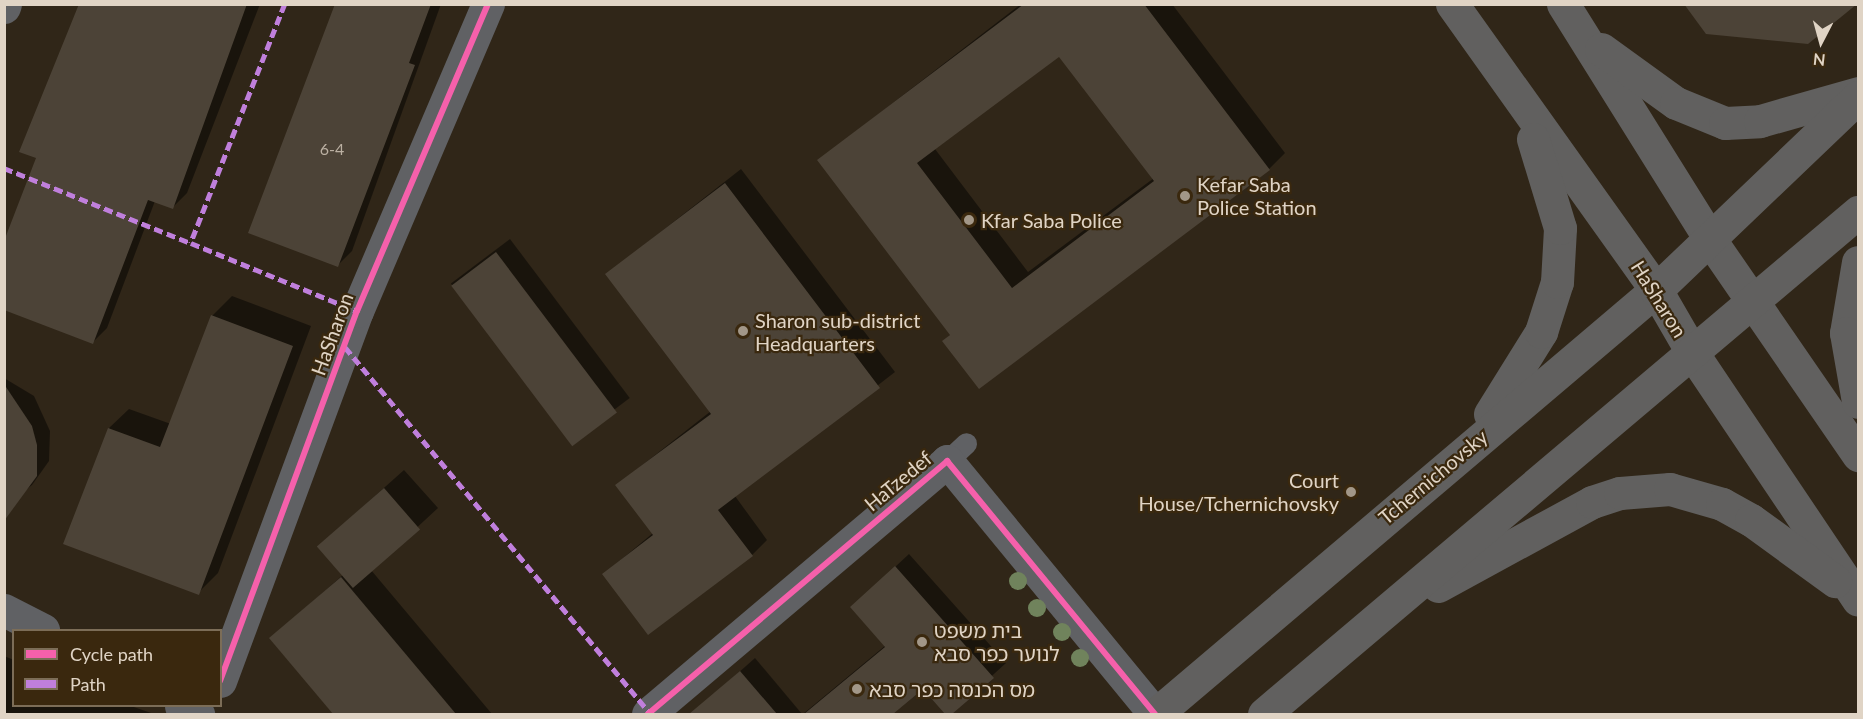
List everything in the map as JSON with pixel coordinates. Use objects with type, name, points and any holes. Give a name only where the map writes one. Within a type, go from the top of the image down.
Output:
[{"type":"main road","name":"HaSharon","points":[[1452,4],[1656,290],[1694,354],[1858,599]]},
{"type":"main road","points":[[1563,4],[1711,241],[1858,455]]},
{"type":"main road","points":[[1586,39],[1676,103],[1711,120],[1760,121],[1858,95]]},
{"type":"main road","points":[[1466,449],[1526,361],[1557,282],[1560,228],[1555,199],[1512,91]]},
{"type":"main road","name":"Tchernichovsky","points":[[1156,714],[1656,290],[1711,241],[1858,95]]},
{"type":"main road","points":[[1264,714],[1353,634],[1694,354],[1858,212]]},
{"type":"main road","points":[[1858,262],[1846,333],[1858,402]]},
{"type":"main road","points":[[1353,634],[1557,517],[1620,493],[1649,489],[1670,489],[1722,504],[1777,537],[1858,599]]},
{"type":"street","name":"HaSharon","points":[[222,676],[357,311],[488,4]]},
{"type":"street","name":"HaTzedef","points":[[648,714],[956,452],[1156,714]]},
{"type":"street","points":[[4,610],[41,629]]},
{"type":"building","points":[[79,4],[247,4],[173,209],[148,200],[93,344],[4,310],[4,241],[36,158],[19,152]]},
{"type":"building","points":[[335,4],[431,4],[409,63],[415,65],[338,267],[248,233]]},
{"type":"building","name":"Kefar Saba Police Station","points":[[1024,4],[1144,4],[1270,170],[979,389],[942,341],[950,335],[817,160]],"holes":[[[1059,57],[1154,181],[1012,288],[917,163]]]},
{"type":"building","points":[[1684,4],[1857,4],[1808,44],[1706,34]]},
{"type":"building","name":"Sharon sub-district Headquarters","points":[[725,183],[880,388],[718,510],[753,556],[648,635],[602,574],[653,535],[615,485],[711,414],[605,274]]},
{"type":"building","points":[[496,252],[617,413],[572,446],[451,286]]},
{"type":"building","points":[[211,315],[293,346],[199,595],[63,544],[108,428],[160,447]]},
{"type":"building","points":[[4,384],[32,426],[37,445],[37,476],[4,521]]},
{"type":"building","points":[[384,488],[420,530],[353,588],[317,546]]},
{"type":"building","name":"בית משפט לנוער כפר סבא","points":[[895,566],[994,678],[952,714],[945,714],[923,689],[893,714],[804,714],[885,647],[850,607]]},
{"type":"building","points":[[341,577],[456,714],[333,714],[269,638]]},
{"type":"building","points":[[740,671],[777,714],[689,714]]},
{"type":"marked path","points":[[285,4],[191,243],[357,311]]},
{"type":"marked path","points":[[4,168],[191,243]]},
{"type":"marked path","points":[[345,347],[650,713]]},
{"type":"cycle path","points":[[222,676],[357,311],[488,4]]},
{"type":"cycle path","points":[[648,714],[947,461],[1155,714]]},
{"type":"place","name":"Kefar Saba Police Station","points":[[1185,196]]},
{"type":"place","name":"Kfar Saba Police","points":[[969,220]]},
{"type":"place","name":"Sharon sub-district Headquarters","points":[[743,331]]},
{"type":"place","name":"Court House/Tchernichovsky","points":[[1351,492]]},
{"type":"place","name":"בית משפט לנוער כפר סבא","points":[[922,642]]},
{"type":"place","name":"מס הכנסה כפר סבא","points":[[857,689]]}]
